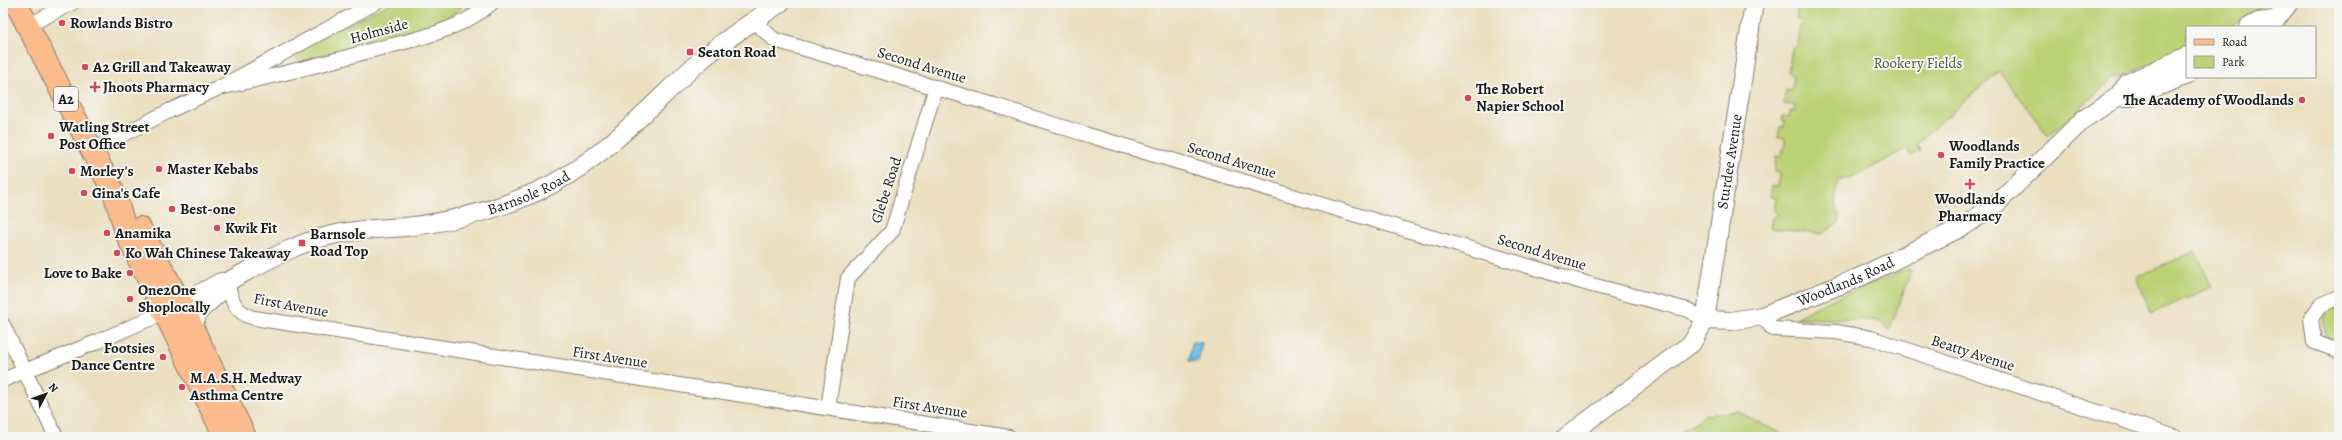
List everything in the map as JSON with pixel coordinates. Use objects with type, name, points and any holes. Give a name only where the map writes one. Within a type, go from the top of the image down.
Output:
[{"type":"main road","name":"A2","points":[[16,3],[29,25],[115,195],[140,228],[225,437]]},
{"type":"main road","name":"A2","points":[[173,308],[192,327],[245,437]]},
{"type":"street","points":[[29,25],[72,3]]},
{"type":"street","name":"Holmside","points":[[93,150],[171,110],[219,88],[375,3]]},
{"type":"street","name":"Holmside","points":[[219,88],[291,72],[435,34],[477,16],[492,3]]},
{"type":"street","name":"Barnsole Road","points":[[173,308],[221,282],[227,282],[279,255],[325,237],[355,231],[427,224],[470,215],[502,206],[545,188],[602,152],[702,59],[780,3]]},
{"type":"street","name":"Sturdee Avenue","points":[[1705,320],[1754,3]]},
{"type":"street","points":[[2251,26],[2258,22],[2272,23],[2289,3]]},
{"type":"street","name":"Second Avenue","points":[[754,21],[775,40],[936,87],[1081,133],[1569,278],[1688,310],[1705,320]]},
{"type":"street","points":[[283,54],[291,72]]},
{"type":"street","name":"Woodlands Road","points":[[1705,320],[1731,321],[1762,316],[1860,278],[1964,226],[1996,204],[2084,119],[2117,98],[2128,83],[2186,56]]},
{"type":"street","name":"Woodlands Road","points":[[2117,98],[2132,97],[2186,75]]},
{"type":"street","name":"Glebe Road","points":[[828,408],[848,278],[892,231],[936,87]]},
{"type":"street","name":"Barnsole Road","points":[[192,327],[200,311],[226,288],[227,282]]},
{"type":"street","name":"First Avenue","points":[[227,282],[232,301],[241,312],[254,318],[1009,437]]},
{"type":"street","points":[[2339,296],[2321,305],[2311,318],[2315,343],[2339,351]]},
{"type":"street","points":[[3,380],[26,372],[173,308]]},
{"type":"street","name":"Beatty Avenue","points":[[1762,316],[1772,329],[1836,332],[1871,338],[2175,437]]},
{"type":"street","points":[[1566,437],[1692,343],[1705,320]]},
{"type":"street","points":[[3,325],[56,437]]},
{"type":"green space","points":[[391,3],[483,3],[470,8],[464,5],[444,21],[404,35],[300,63],[292,51]]},
{"type":"green space","name":"Rookery Fields","points":[[1814,3],[2265,3],[2231,26],[2186,26],[2186,47],[2118,78],[2118,76],[2114,78],[2048,136],[1999,71],[1917,143],[1920,151],[1911,156],[1907,148],[1851,179],[1838,179],[1835,195],[1840,222],[1822,234],[1770,228],[1772,218],[1778,215],[1774,211],[1776,198],[1770,197],[1772,185],[1778,186],[1780,173],[1774,172],[1776,156],[1781,157],[1782,150],[1784,150],[1785,138],[1778,137],[1780,127],[1784,127],[1785,121],[1781,120],[1782,116],[1789,117],[1790,111],[1794,111],[1795,105],[1784,104],[1786,90],[1791,91],[1794,76],[1788,72],[1792,48],[1798,45],[1801,20],[1796,19],[1798,7],[1803,8],[1804,5],[1814,6]]},
{"type":"green space","points":[[2195,251],[2212,287],[2151,314],[2137,277]]},
{"type":"green space","points":[[1908,269],[1911,271],[1889,331],[1881,322],[1872,320],[1795,318],[1826,302]]},
{"type":"green space","points":[[2335,305],[2339,325],[2336,345],[2326,336],[2323,319],[2326,309]]},
{"type":"green space","points":[[1737,411],[1787,437],[1674,437],[1705,415]]},
{"type":"water","points":[[1192,342],[1202,343],[1198,362],[1189,361]]},
{"type":"place","name":"Rowlands Bistro","points":[[62,23]]},
{"type":"place","name":"Seaton Road","points":[[690,52]]},
{"type":"place","name":"A2 Grill and Takeaway","points":[[85,67]]},
{"type":"place","name":"Jhoots Pharmacy","points":[[95,87]]},
{"type":"place","name":"The Robert Napier School","points":[[1468,98]]},
{"type":"place","name":"The Academy of Woodlands","points":[[2302,100]]},
{"type":"place","name":"Watling Street Post Office","points":[[51,136]]},
{"type":"place","name":"Woodlands Family Practice","points":[[1941,155]]},
{"type":"place","name":"Master Kebabs","points":[[159,169]]},
{"type":"place","name":"Morley's","points":[[72,171]]},
{"type":"place","name":"Woodlands Pharmacy","points":[[1970,184]]},
{"type":"place","name":"Gina's Cafe","points":[[84,193]]},
{"type":"place","name":"Best-one","points":[[172,209]]},
{"type":"place","name":"Kwik Fit","points":[[217,228]]},
{"type":"place","name":"Anamika","points":[[107,233]]},
{"type":"place","name":"Barnsole Road Top","points":[[302,243]]},
{"type":"place","name":"Ko Wah Chinese Takeaway","points":[[117,253]]},
{"type":"place","name":"Love to Bake","points":[[130,273]]},
{"type":"place","name":"One2One Shoplocally","points":[[130,299]]},
{"type":"place","name":"Footsies Dance Centre","points":[[163,357]]},
{"type":"place","name":"M.A.S.H. Medway Asthma Centre","points":[[182,387]]}]
